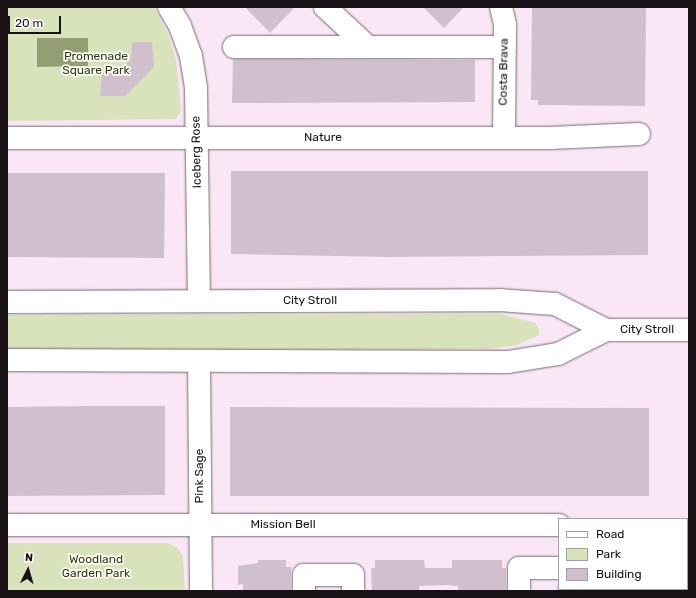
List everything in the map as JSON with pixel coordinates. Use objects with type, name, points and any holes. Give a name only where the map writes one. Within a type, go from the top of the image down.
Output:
[{"type":"street","name":"Iceberg Rose","points":[[169,7],[180,26],[191,56],[196,88],[199,301]]},
{"type":"street","points":[[325,7],[367,46]]},
{"type":"street","name":"Costa Brava","points":[[501,7],[505,25],[504,138]]},
{"type":"street","points":[[234,47],[505,47]]},
{"type":"street","name":"Nature","points":[[7,138],[504,138],[638,134]]},
{"type":"street","name":"City Stroll","points":[[7,302],[499,300],[556,304],[606,330]]},
{"type":"street","name":"City Stroll","points":[[7,360],[199,362],[508,362],[558,354],[606,330],[689,330]]},
{"type":"street","name":"Pink Sage","points":[[199,362],[201,591]]},
{"type":"street","name":"Mission Bell","points":[[7,525],[558,525]]},
{"type":"street","points":[[519,591],[519,568],[558,568]]},
{"type":"street","points":[[304,591],[304,576],[353,575],[353,591]]},
{"type":"green space","name":"Promenade Square Park","points":[[7,7],[154,7],[168,34],[176,59],[181,110],[176,119],[7,121]]},
{"type":"green space","points":[[501,314],[535,323],[539,329],[539,335],[517,345],[487,349],[7,351],[7,315]]},
{"type":"green space","name":"Woodland Garden Park","points":[[7,543],[168,543],[177,548],[183,556],[185,591],[7,591]]},
{"type":"shaded area","points":[[37,38],[88,38],[88,66],[37,67]]},
{"type":"building","points":[[245,7],[295,7],[270,33]]},
{"type":"building","points":[[423,7],[464,7],[444,28]]},
{"type":"building","points":[[532,7],[646,7],[645,106],[538,105],[538,100],[531,100]]},
{"type":"building","points":[[132,42],[152,42],[154,67],[125,96],[100,96],[102,73],[118,72],[131,59]]},
{"type":"building","points":[[233,59],[475,60],[475,102],[232,103]]},
{"type":"building","points":[[231,171],[648,171],[648,255],[391,257],[231,254]]},
{"type":"building","points":[[7,173],[165,173],[164,258],[7,257]]},
{"type":"building","points":[[165,406],[165,495],[7,496],[7,407]]},
{"type":"building","points":[[230,407],[649,408],[649,496],[230,496]]},
{"type":"building","points":[[258,560],[286,560],[286,567],[291,567],[291,591],[243,591],[243,584],[238,585],[238,566],[258,563]]},
{"type":"building","points":[[375,560],[424,560],[425,568],[452,568],[452,560],[502,560],[502,568],[506,568],[506,591],[458,591],[458,586],[447,585],[419,586],[419,591],[372,591],[371,568],[375,568]]}]
